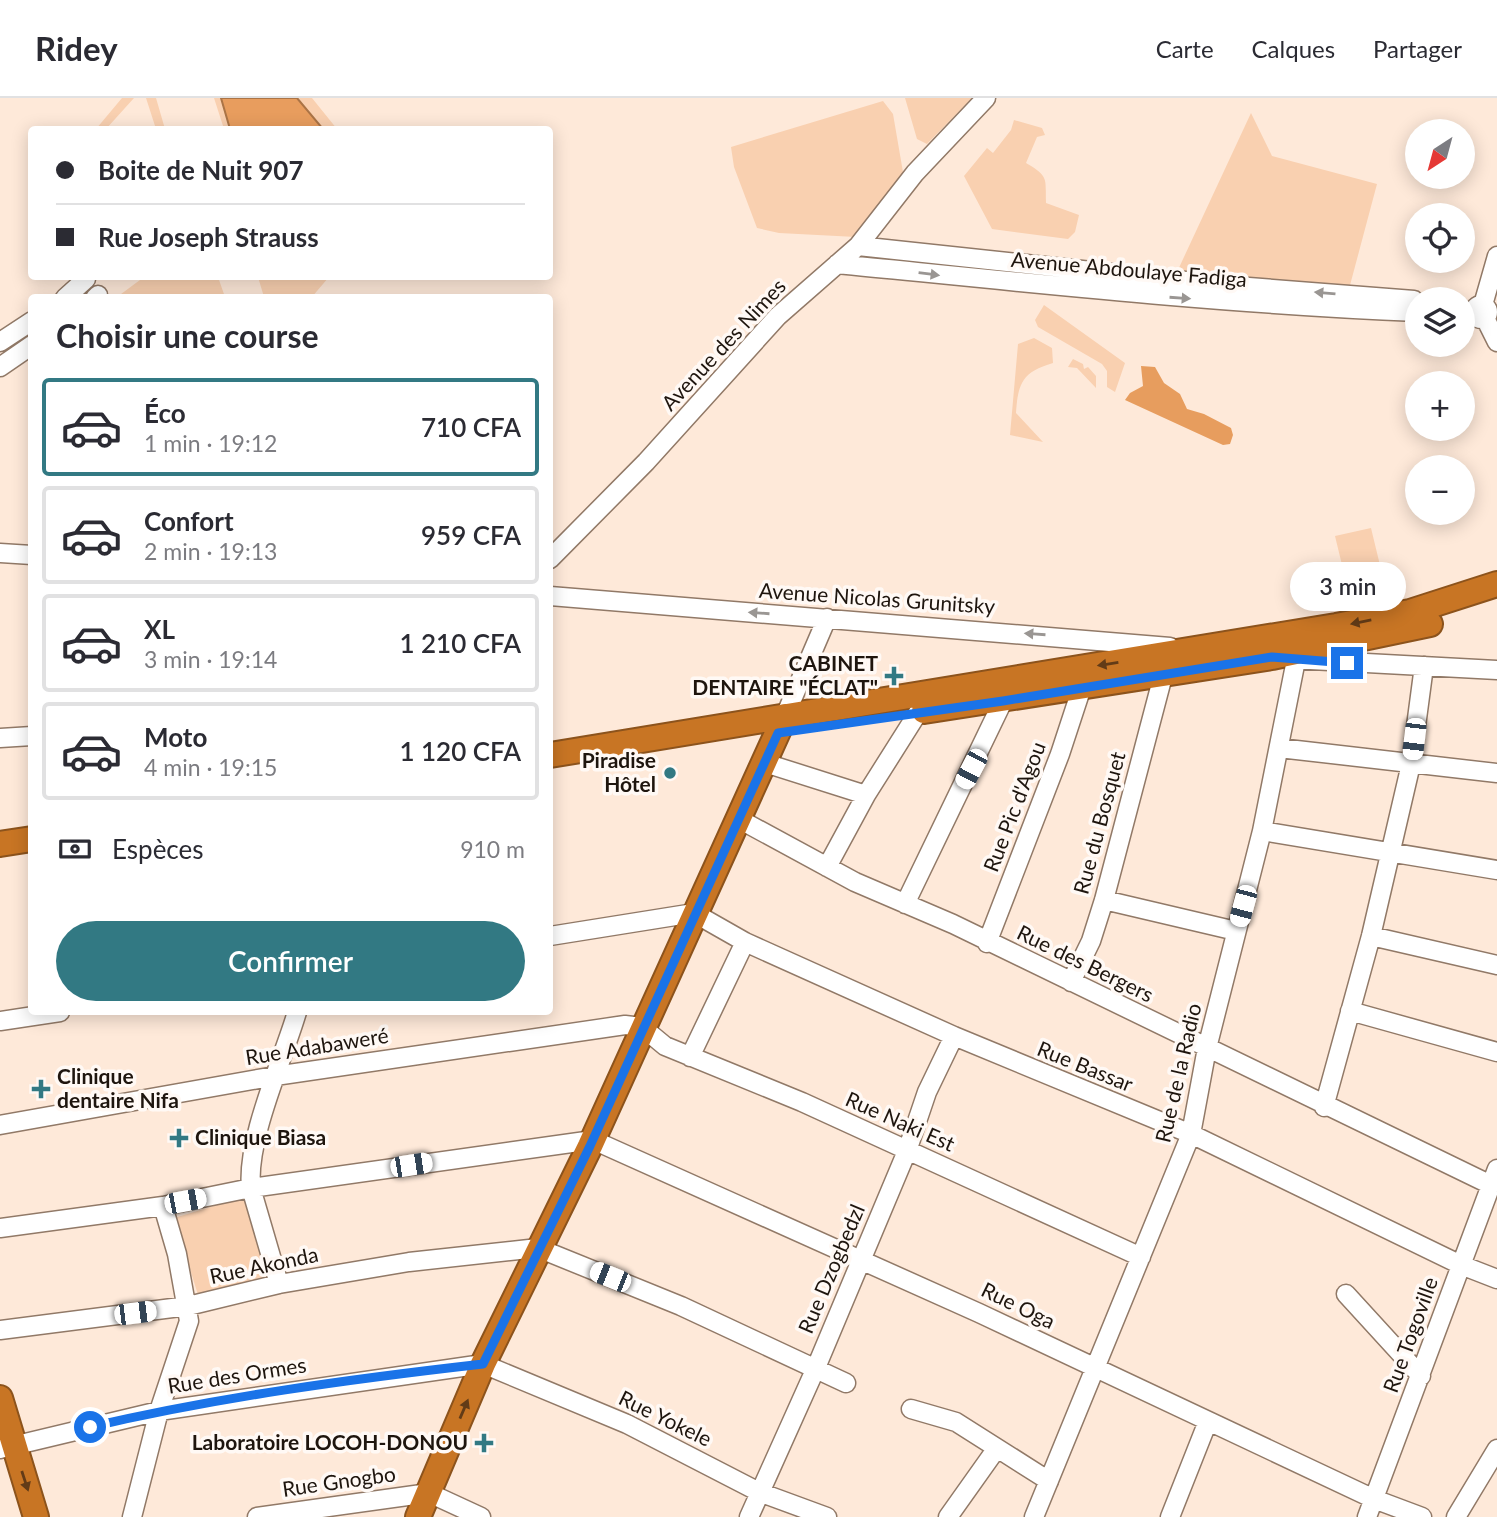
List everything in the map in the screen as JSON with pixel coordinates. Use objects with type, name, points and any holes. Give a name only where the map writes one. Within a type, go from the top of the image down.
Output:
[{"type":"highway","points":[[553,770],[781,724],[1410,612],[1497,584]]},
{"type":"highway","points":[[553,755],[781,724],[1003,701],[1164,672],[1272,657],[1415,628],[1497,602]]},
{"type":"highway","points":[[418,1517],[483,1364],[593,1140],[781,724]]},
{"type":"highway","points":[[0,844],[28,840]]},
{"type":"highway","points":[[0,860],[28,856]]},
{"type":"highway","points":[[0,1398],[7,1447],[36,1517]]},
{"type":"street","name":"Avenue des Nimes","points":[[553,556],[646,462],[778,316],[858,246],[915,173],[986,98]]},
{"type":"street","name":"Avenue Abdoulaye Fadiga","points":[[858,246],[1405,300]]},
{"type":"street","points":[[893,269],[894,250]]},
{"type":"street","points":[[1497,256],[1475,311],[1497,342]]},
{"type":"street","name":"Avenue Abdoulaye Fadiga","points":[[837,264],[1144,295],[1298,307],[1405,311]]},
{"type":"street","points":[[1144,295],[1147,276]]},
{"type":"street","points":[[69,294],[85,280]]},
{"type":"street","points":[[0,342],[28,324]]},
{"type":"street","points":[[0,367],[28,348]]},
{"type":"street","points":[[0,553],[28,555]]},
{"type":"street","name":"Avenue Nicolas Grunitsky","points":[[553,596],[1200,649],[1296,660],[1497,670]]},
{"type":"street","points":[[781,724],[827,618]]},
{"type":"street","name":"Rue de la Radio","points":[[1034,1517],[1191,1134],[1207,1048],[1262,831],[1296,660]]},
{"type":"street","points":[[1324,1107],[1391,853],[1411,764],[1424,666]]},
{"type":"street","name":"Rue du Bosquet","points":[[1071,982],[1091,941],[1104,900],[1164,672]]},
{"type":"street","name":"Rue Pic d'Agou","points":[[987,943],[1060,754],[1082,687]]},
{"type":"street","points":[[905,904],[1003,701]]},
{"type":"street","points":[[827,867],[866,795],[919,711]]},
{"type":"street","points":[[0,738],[28,737]]},
{"type":"street","points":[[1279,748],[1497,772]]},
{"type":"street","points":[[762,762],[866,795]]},
{"type":"street","name":"Rue des Bergers","points":[[737,818],[827,867],[1071,982],[1324,1107],[1494,1177]]},
{"type":"street","points":[[1262,831],[1497,870]]},
{"type":"street","points":[[1104,900],[1236,930]]},
{"type":"street","points":[[553,936],[694,913]]},
{"type":"street","name":"Rue Bassar","points":[[694,913],[745,942],[954,1036],[1191,1134],[1461,1265],[1497,1279]]},
{"type":"street","points":[[1371,936],[1497,965]]},
{"type":"street","points":[[690,1057],[745,942]]},
{"type":"street","points":[[1350,1011],[1497,1052]]},
{"type":"street","points":[[0,1021],[40,1015]]},
{"type":"street","points":[[279,1284],[251,1188],[252,1160],[275,1076],[296,1015]]},
{"type":"street","name":"Rue Adabaweré","points":[[0,1125],[275,1076],[625,1025],[642,1027]]},
{"type":"street","name":"Rue Naki Est","points":[[642,1027],[665,1046],[802,1102],[1141,1257]]},
{"type":"street","name":"Rue Dzogbedzl","points":[[749,1517],[815,1370],[907,1151],[928,1092],[954,1036]]},
{"type":"street","points":[[0,1228],[163,1206],[251,1188],[593,1140]]},
{"type":"street","name":"Rue Oga","points":[[593,1140],[860,1259],[1374,1499],[1422,1517]]},
{"type":"street","name":"Rue Togoville","points":[[1367,1517],[1494,1177]]},
{"type":"street","points":[[132,1517],[159,1411],[189,1321],[188,1306],[163,1206]]},
{"type":"street","points":[[538,1248],[681,1307],[846,1383]]},
{"type":"street","name":"Rue Akonda","points":[[0,1330],[188,1306],[279,1284],[410,1262],[538,1248]]},
{"type":"street","points":[[1346,1294],[1421,1376]]},
{"type":"street","name":"Rue des Ormes","points":[[7,1447],[159,1411],[483,1364]]},
{"type":"street","name":"Rue Yokele","points":[[483,1364],[627,1424],[759,1492],[827,1517]]},
{"type":"street","points":[[911,1409],[956,1422],[994,1453],[1049,1481]]},
{"type":"street","points":[[1170,1517],[1208,1421]]},
{"type":"street","points":[[1456,1517],[1497,1449]]},
{"type":"street","points":[[948,1517],[994,1453]]},
{"type":"street","points":[[429,1493],[481,1517]]},
{"type":"street","name":"Rue Gnogbo","points":[[257,1517],[429,1493]]},
{"type":"shaded area","points":[[122,98],[134,98],[109,126],[99,126]]},
{"type":"shaded area","points":[[146,98],[156,98],[164,126],[155,126]]},
{"type":"shaded area","points":[[214,98],[312,98],[335,126],[223,126]]},
{"type":"shaded area","points":[[221,98],[297,98],[320,126],[229,126]]},
{"type":"shaded area","points":[[905,98],[972,98],[927,144],[917,139]]},
{"type":"shaded area","points":[[883,101],[893,114],[904,178],[856,237],[779,233],[757,228],[734,167],[731,147]]},
{"type":"shaded area","points":[[1251,113],[1272,156],[1377,184],[1349,289],[1177,272]]},
{"type":"shaded area","points":[[1014,120],[1042,128],[1045,135],[1037,137],[1026,163],[1045,179],[1046,203],[1079,215],[1075,232],[1068,239],[992,229],[964,176],[987,148],[993,153],[1011,130]]},
{"type":"shaded area","points":[[140,280],[219,280],[224,294],[121,294]]},
{"type":"shaded area","points":[[259,280],[326,280],[314,294],[263,294]]},
{"type":"shaded area","points":[[1044,305],[1125,363],[1115,392],[1107,387],[1107,371],[1102,364],[1038,327],[1035,320]]},
{"type":"shaded area","points":[[1034,338],[1052,348],[1053,363],[1035,370],[1024,380],[1018,393],[1016,413],[1043,442],[1010,435],[1018,344]]},
{"type":"shaded area","points":[[1073,359],[1083,364],[1084,369],[1088,367],[1096,376],[1096,388],[1077,368],[1068,367]]},
{"type":"shaded area","points":[[1141,366],[1155,367],[1164,383],[1180,394],[1187,409],[1204,414],[1231,428],[1233,435],[1230,444],[1223,445],[1125,400],[1130,393],[1143,386]]},
{"type":"shaded area","points":[[1371,528],[1385,586],[1349,594],[1335,536]]},
{"type":"shaded area","points":[[250,1195],[275,1275],[199,1298],[174,1218]]},
{"type":"place","name":"CABINET DENTAIRE \"ÉCLAT\"","points":[[894,676]]},
{"type":"place","name":"Piradise Hôtel","points":[[670,773]]},
{"type":"place","name":"Clinique dentaire Nifa","points":[[41,1089]]},
{"type":"place","name":"Clinique Biasa","points":[[179,1138]]},
{"type":"place","name":"Laboratoire LOCOH-DONOU","points":[[484,1443]]},
{"type":"route","points":[[90,1427],[159,1411],[256,1395],[483,1364],[550,1221],[590,1146],[762,762],[778,733],[1003,701],[1164,672],[1272,657],[1347,663]]}]
